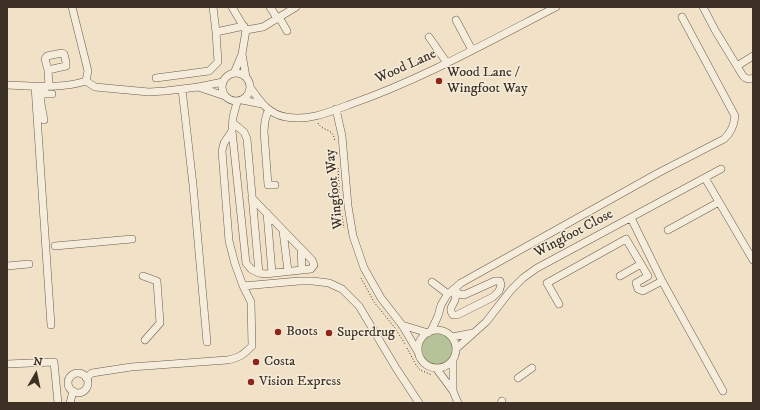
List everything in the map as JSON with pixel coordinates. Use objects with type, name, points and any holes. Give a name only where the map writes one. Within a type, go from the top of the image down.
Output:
[{"type":"street","points":[[72,7],[88,71],[86,82]]},
{"type":"street","points":[[156,78],[209,71],[218,62],[213,7]]},
{"type":"street","points":[[232,7],[245,28],[242,54],[234,73]]},
{"type":"street","points":[[270,7],[287,31]]},
{"type":"street","points":[[216,32],[263,27],[296,7]]},
{"type":"street","name":"Wood Lane","points":[[250,87],[262,104],[268,110],[277,115],[302,118],[316,116],[369,98],[405,83],[556,7]]},
{"type":"street","points":[[703,7],[743,76],[747,79],[753,78]]},
{"type":"street","points":[[402,325],[429,332],[441,330],[447,332],[452,337],[457,348],[456,355],[448,365],[443,368],[430,367],[424,363],[420,358],[418,346],[423,336],[429,332],[438,316],[441,305],[454,293],[460,283],[658,173],[728,136],[735,122],[735,116],[682,17]]},
{"type":"street","points":[[456,20],[472,50]]},
{"type":"street","points":[[429,37],[447,63]]},
{"type":"street","points":[[233,100],[248,95],[250,87],[250,83],[246,77],[242,54]]},
{"type":"street","points":[[737,66],[753,56]]},
{"type":"street","points":[[44,120],[41,104],[42,86],[48,70]]},
{"type":"street","points":[[233,100],[222,92],[225,78],[234,73],[238,73],[246,77]]},
{"type":"street","points":[[7,84],[42,86],[75,85],[86,82],[95,87],[149,92],[198,87],[223,82]]},
{"type":"street","points":[[42,86],[45,94],[52,94]]},
{"type":"street","points":[[42,86],[52,325]]},
{"type":"street","points":[[198,87],[233,100],[262,104]]},
{"type":"street","points":[[182,89],[208,342]]},
{"type":"street","points":[[233,100],[232,131],[246,263],[252,269],[259,273],[265,274],[311,269],[314,265],[312,260],[252,198]]},
{"type":"street","name":"Wingfoot Way","points":[[336,109],[342,136],[348,206],[353,236],[364,268],[381,298],[402,325],[418,352]]},
{"type":"street","points":[[268,110],[264,131],[268,185],[275,185]]},
{"type":"street","points":[[233,120],[244,132],[247,139],[259,273]]},
{"type":"street","points":[[86,378],[92,373],[131,367],[227,360],[237,358],[244,354],[252,346],[251,302],[243,286],[229,242],[222,151],[224,143],[232,131]]},
{"type":"street","name":"Wingfoot Close","points":[[457,348],[486,322],[511,290],[523,278],[537,268],[721,169]]},
{"type":"street","points":[[705,178],[753,260]]},
{"type":"street","points":[[668,230],[719,202]]},
{"type":"street","points":[[267,213],[272,273]]},
{"type":"street","points":[[631,218],[662,280],[723,392]]},
{"type":"street","points":[[283,231],[288,271]]},
{"type":"street","points":[[55,246],[132,239]]},
{"type":"street","points":[[559,304],[547,282],[626,239],[648,276],[636,283],[636,287],[643,291],[662,280]]},
{"type":"street","points":[[301,249],[302,270]]},
{"type":"street","points":[[7,266],[29,264]]},
{"type":"street","points":[[620,276],[641,264]]},
{"type":"street","points":[[143,276],[157,280],[160,323],[145,340]]},
{"type":"street","points":[[432,282],[454,293],[464,295],[497,280],[501,283],[499,291],[494,297],[453,315],[451,313],[451,306],[455,299],[454,293]]},
{"type":"street","points":[[243,286],[313,281],[329,283],[342,289],[359,306],[419,403]]},
{"type":"street","points":[[438,316],[441,330]]},
{"type":"street","points":[[452,337],[473,333]]},
{"type":"street","points":[[453,360],[453,391]]},
{"type":"street","points":[[7,364],[54,362],[58,403]]},
{"type":"street","points":[[436,368],[453,391],[458,403]]},
{"type":"street","points":[[518,378],[532,368]]},
{"type":"street","points":[[80,373],[86,378],[88,382],[86,389],[81,392],[76,393],[68,386],[68,381],[71,375],[80,373]]},
{"type":"street","points":[[70,403],[73,391]]},
{"type":"path","points":[[7,8],[12,7]]},
{"type":"path","points":[[316,116],[319,125],[322,128],[330,130],[333,133],[336,142]]},
{"type":"path","points":[[337,164],[340,203],[344,228]]},
{"type":"path","points":[[361,277],[374,302],[395,328],[416,365],[420,370],[435,377]]},
{"type":"green space","points":[[435,333],[441,333],[450,337],[454,349],[450,361],[441,365],[435,365],[426,361],[422,352],[422,346],[426,337]]},
{"type":"place","name":"Wood Lane / Wingfoot Way","points":[[439,81]]},
{"type":"place","name":"Boots","points":[[278,332]]},
{"type":"place","name":"Superdrug","points":[[329,333]]},
{"type":"place","name":"Costa","points":[[256,362]]},
{"type":"place","name":"Vision Express","points":[[251,382]]}]
